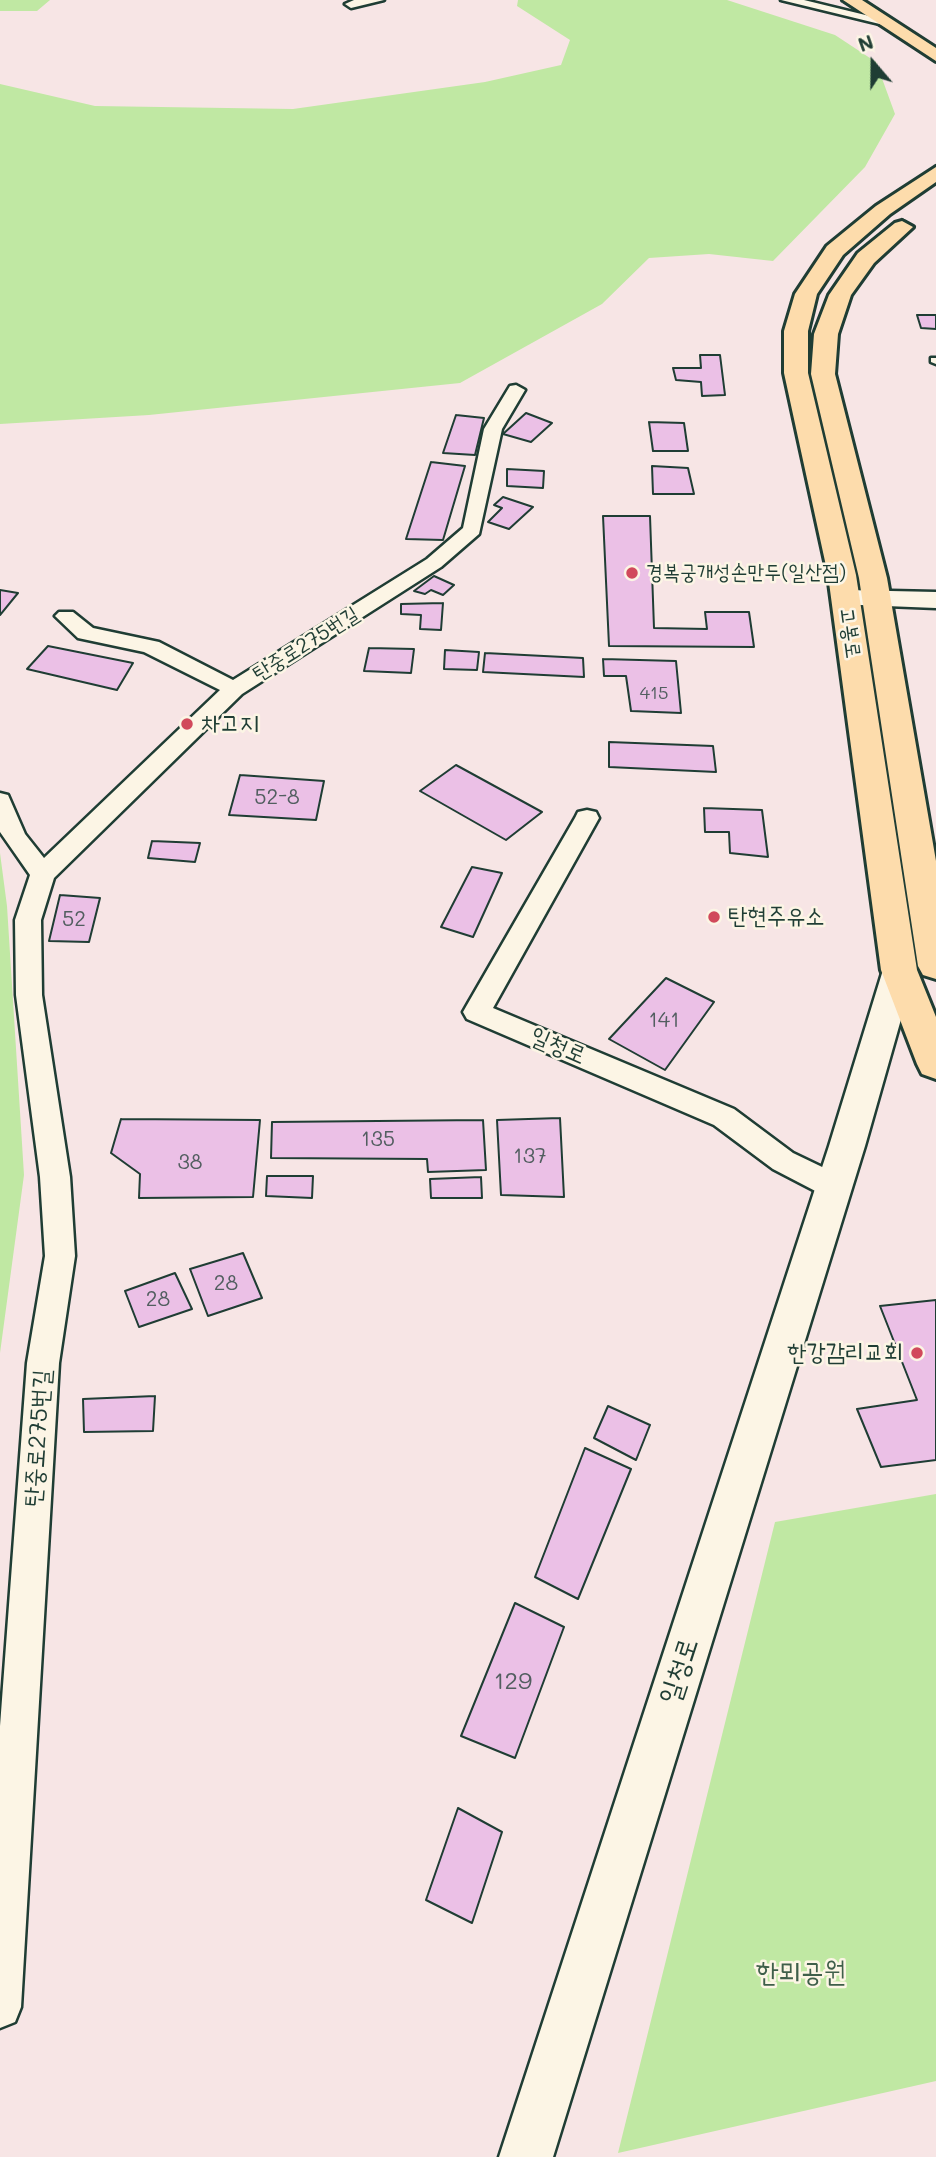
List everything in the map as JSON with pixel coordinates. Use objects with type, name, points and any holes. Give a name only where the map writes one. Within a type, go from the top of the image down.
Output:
[{"type":"main road","points":[[851,0],[936,56]]},
{"type":"main road","name":"고봉로","points":[[861,599],[796,373],[796,331],[806,294],[835,251],[883,210],[936,173]]},
{"type":"main road","name":"고봉로","points":[[936,200],[866,258],[840,295],[826,334],[823,374],[861,599],[917,968],[936,1064]]},
{"type":"street","points":[[351,4],[378,0]]},
{"type":"street","points":[[787,0],[888,22]]},
{"type":"street","name":"탄중로275번길","points":[[0,2007],[43,1363],[60,1256],[55,1177],[29,995],[28,920],[43,874],[234,689],[434,563],[472,530],[493,429],[516,390]]},
{"type":"street","points":[[861,599],[936,600]]},
{"type":"street","points":[[66,616],[86,633],[151,647],[234,689]]},
{"type":"street","points":[[0,801],[14,837],[43,874]]},
{"type":"street","name":"일청로","points":[[587,818],[477,1012],[724,1117],[783,1161],[833,1185]]},
{"type":"street","name":"일청로","points":[[526,2157],[833,1185],[917,968]]},
{"type":"green space","points":[[0,0],[50,0],[37,11],[0,11]]},
{"type":"green space","points":[[518,0],[727,0],[835,35],[876,62],[895,114],[865,167],[773,261],[709,254],[649,258],[602,304],[460,383],[149,415],[0,424],[0,84],[95,106],[293,109],[485,82],[561,65],[570,40],[517,6]]},
{"type":"green space","points":[[0,853],[7,906],[24,1175],[0,1353]]},
{"type":"green space","name":"한뫼공원","points":[[936,1494],[936,2081],[618,2153],[775,1522]]},
{"type":"building","points":[[917,315],[936,315],[936,329],[921,328]]},
{"type":"building","points":[[700,355],[720,355],[725,395],[702,396],[701,382],[676,380],[673,368],[701,368]]},
{"type":"building","points":[[526,413],[552,423],[531,442],[503,434]]},
{"type":"building","points":[[456,415],[484,418],[475,455],[443,453]]},
{"type":"building","points":[[649,422],[684,423],[688,451],[653,451]]},
{"type":"building","points":[[431,462],[465,466],[443,540],[406,539]]},
{"type":"building","points":[[652,466],[688,468],[694,494],[653,494]]},
{"type":"building","points":[[507,469],[544,471],[543,488],[507,486]]},
{"type":"building","points":[[503,497],[533,507],[509,529],[488,522],[502,508],[494,505]]},
{"type":"building","points":[[603,516],[650,516],[654,628],[707,629],[705,612],[749,612],[754,647],[609,646]]},
{"type":"building","points":[[434,576],[454,585],[443,595],[431,590],[425,594],[414,591]]},
{"type":"building","points":[[0,590],[18,593],[0,615]]},
{"type":"building","points":[[443,603],[441,630],[420,629],[421,615],[401,614],[401,604]]},
{"type":"building","points":[[48,646],[133,663],[117,690],[27,669]]},
{"type":"building","points":[[369,648],[414,649],[411,673],[364,671]]},
{"type":"building","points":[[445,650],[479,652],[477,670],[444,669]]},
{"type":"building","points":[[485,653],[583,658],[584,677],[483,672]]},
{"type":"building","points":[[603,659],[676,661],[681,713],[631,711],[626,676],[604,676]]},
{"type":"building","points":[[609,742],[713,746],[716,772],[609,767]]},
{"type":"building","points":[[456,765],[542,812],[506,840],[420,791]]},
{"type":"building","points":[[240,775],[324,781],[316,820],[229,815]]},
{"type":"building","points":[[704,808],[762,810],[768,857],[730,853],[729,832],[705,832]]},
{"type":"building","points":[[152,841],[200,843],[195,862],[148,858]]},
{"type":"building","points":[[472,867],[502,873],[473,937],[441,927]]},
{"type":"building","points":[[60,895],[100,898],[89,942],[49,941]]},
{"type":"building","points":[[666,978],[714,1002],[665,1070],[609,1039]]},
{"type":"building","points":[[560,1118],[564,1197],[501,1195],[497,1120]]},
{"type":"building","points":[[121,1119],[260,1120],[253,1197],[139,1198],[140,1174],[111,1153]]},
{"type":"building","points":[[483,1120],[486,1170],[428,1172],[427,1159],[271,1158],[272,1122]]},
{"type":"building","points":[[267,1176],[313,1176],[312,1198],[266,1196]]},
{"type":"building","points":[[481,1177],[482,1198],[431,1198],[430,1179]]},
{"type":"building","points":[[243,1253],[262,1298],[208,1316],[190,1269]]},
{"type":"building","points":[[175,1273],[192,1309],[139,1327],[125,1291]]},
{"type":"building","name":"한강감리교회","points":[[936,1300],[936,1460],[881,1467],[857,1409],[917,1400],[880,1306]]},
{"type":"building","points":[[155,1396],[153,1431],[84,1432],[83,1399]]},
{"type":"building","points":[[608,1406],[650,1425],[636,1460],[594,1438]]},
{"type":"building","points":[[585,1448],[631,1469],[578,1599],[535,1577]]},
{"type":"building","points":[[515,1603],[564,1627],[515,1758],[461,1736]]},
{"type":"building","points":[[458,1808],[502,1832],[472,1923],[426,1900]]},
{"type":"place","name":"경복궁개성손만두(일산점)","points":[[632,573]]},
{"type":"place","name":"차고지","points":[[187,724]]},
{"type":"place","name":"탄현주유소","points":[[714,917]]},
{"type":"place","name":"한강감리교회","points":[[917,1353]]}]
